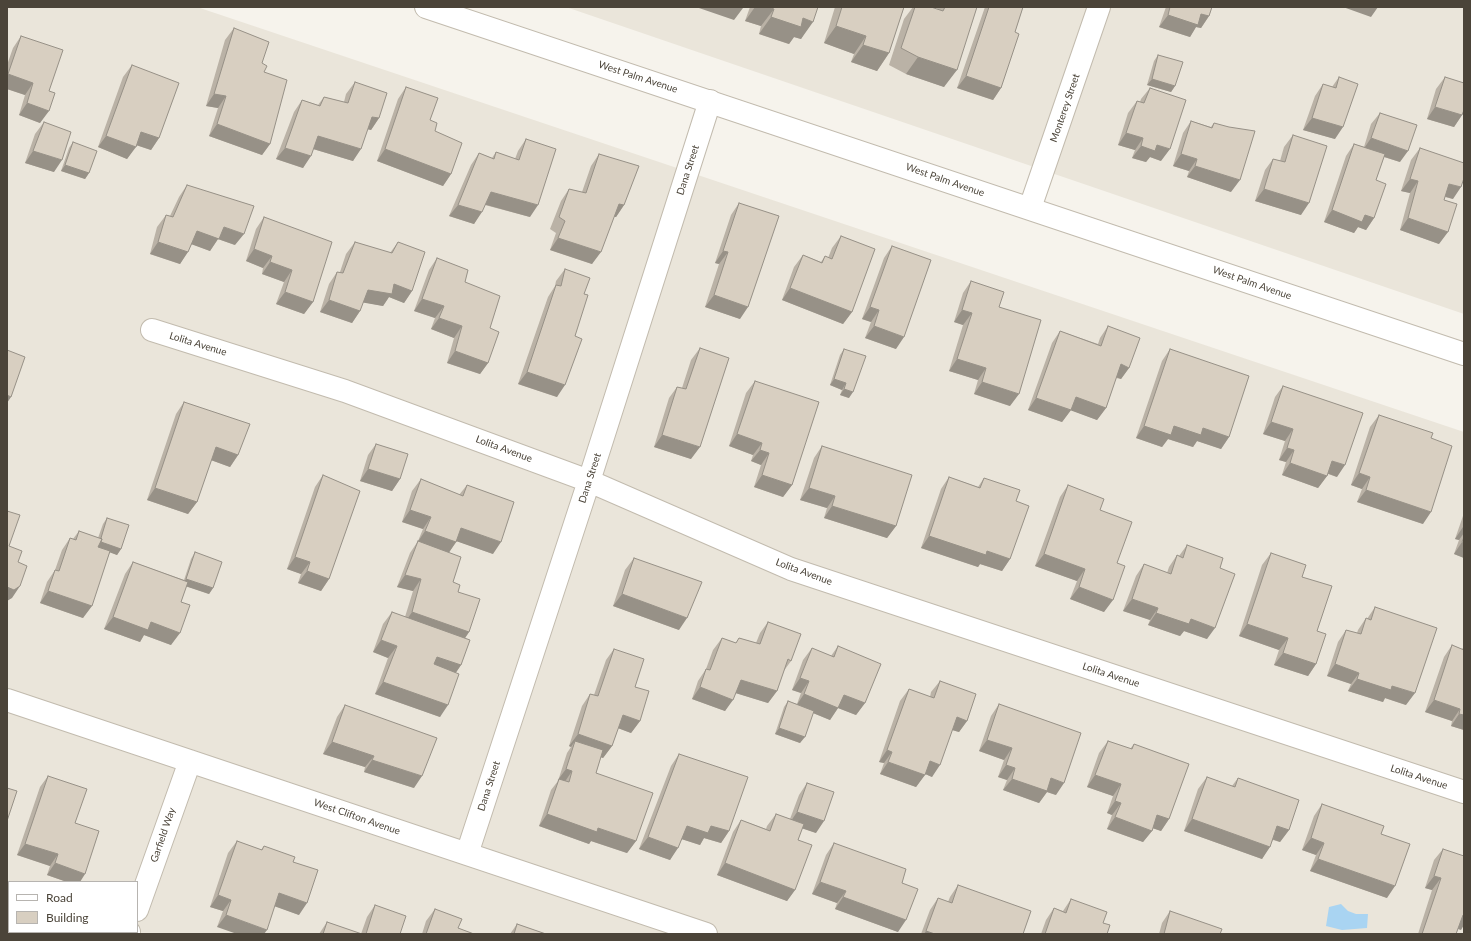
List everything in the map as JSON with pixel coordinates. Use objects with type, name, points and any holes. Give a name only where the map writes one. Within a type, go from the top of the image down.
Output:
[{"type":"street","name":"West Palm Avenue","points":[[426,7],[1464,354]]},
{"type":"street","name":"Monterey Street","points":[[1030,208],[1100,7]]},
{"type":"street","name":"Dana Street","points":[[467,854],[589,481],[710,101]]},
{"type":"street","name":"Lolita Avenue","points":[[152,330],[345,391],[589,481],[791,569],[1464,792]]},
{"type":"street","name":"West Clifton Avenue","points":[[7,700],[706,934]]},
{"type":"street","name":"Garfield Way","points":[[138,907],[190,761]]},
{"type":"shaded area","points":[[7,7],[197,7],[1464,432],[1464,934],[7,934]]},
{"type":"shaded area","points":[[566,7],[1464,7],[1464,314]]},
{"type":"water","points":[[1341,904],[1348,911],[1356,914],[1368,914],[1367,928],[1342,930],[1326,926],[1329,907]]},
{"type":"building","points":[[768,7],[818,7],[813,22],[803,18],[801,27],[771,17],[774,9]]},
{"type":"building","points":[[842,7],[904,7],[889,53],[863,45],[866,36],[836,26]]},
{"type":"building","points":[[915,7],[931,7],[943,11],[945,7],[977,7],[957,70],[918,57],[901,48]]},
{"type":"building","points":[[989,7],[1023,7],[1015,32],[1019,34],[1001,88],[966,76]]},
{"type":"building","points":[[1170,7],[1212,7],[1209,16],[1201,14],[1198,25],[1168,15]]},
{"type":"building","points":[[234,28],[269,42],[262,63],[267,66],[264,72],[287,80],[270,144],[217,124],[226,96],[214,94]]},
{"type":"building","points":[[21,36],[63,50],[49,91],[55,93],[49,111],[27,103],[33,83],[8,74]]},
{"type":"building","points":[[1158,55],[1183,62],[1175,86],[1152,79]]},
{"type":"building","points":[[132,65],[179,83],[159,138],[141,132],[136,147],[106,136]]},
{"type":"building","points":[[1339,77],[1358,84],[1343,127],[1312,118],[1323,84],[1336,88]]},
{"type":"building","points":[[1445,77],[1464,83],[1464,110],[1462,115],[1435,107]]},
{"type":"building","points":[[355,82],[387,93],[379,118],[372,117],[361,149],[318,136],[311,156],[285,148],[302,100],[320,106],[324,97],[348,103]]},
{"type":"building","points":[[406,87],[438,98],[430,120],[437,123],[435,131],[462,143],[451,174],[385,149]]},
{"type":"building","points":[[1150,88],[1186,100],[1170,149],[1157,145],[1155,151],[1141,146],[1143,138],[1126,133],[1137,101],[1144,103]]},
{"type":"building","points":[[1380,113],[1417,125],[1408,151],[1371,138]]},
{"type":"building","points":[[1191,121],[1212,128],[1214,123],[1255,131],[1240,180],[1195,166],[1197,159],[1181,154]]},
{"type":"building","points":[[44,122],[71,132],[62,160],[33,151]]},
{"type":"building","points":[[1293,135],[1327,146],[1309,203],[1264,189],[1273,159],[1285,162]]},
{"type":"building","points":[[526,139],[556,149],[538,205],[491,192],[482,212],[458,205],[479,153],[494,159],[496,152],[519,160]]},
{"type":"building","points":[[73,142],[97,151],[89,173],[65,165]]},
{"type":"building","points":[[1354,144],[1385,154],[1376,180],[1386,184],[1374,218],[1365,215],[1362,222],[1332,210]]},
{"type":"building","points":[[1420,148],[1464,163],[1464,178],[1461,187],[1449,184],[1444,200],[1457,204],[1448,232],[1408,218],[1418,181],[1410,179]]},
{"type":"building","points":[[599,154],[639,166],[624,205],[619,204],[601,252],[558,238],[565,221],[559,217],[569,189],[586,193]]},
{"type":"building","points":[[187,185],[254,206],[244,234],[224,227],[219,239],[197,231],[188,252],[158,242],[166,215],[173,217]]},
{"type":"building","points":[[739,203],[779,216],[748,307],[714,295],[728,252],[723,251]]},
{"type":"building","points":[[264,217],[332,242],[313,302],[285,292],[292,270],[270,262],[272,256],[254,249]]},
{"type":"building","points":[[841,236],[875,249],[852,312],[790,288],[803,255],[822,263],[825,256],[832,259]]},
{"type":"building","points":[[355,242],[392,253],[398,242],[425,252],[412,291],[394,284],[392,294],[368,290],[360,311],[329,300],[337,272],[343,273]]},
{"type":"building","points":[[892,246],[931,260],[904,337],[874,326],[879,310],[870,307]]},
{"type":"building","points":[[437,258],[468,270],[465,282],[500,296],[490,328],[499,332],[488,363],[455,351],[462,326],[439,318],[444,306],[422,299]]},
{"type":"building","points":[[565,269],[590,278],[584,294],[588,295],[575,336],[582,339],[565,385],[527,372],[556,285],[561,286]]},
{"type":"building","points":[[971,281],[1004,292],[999,307],[1041,320],[1019,394],[982,382],[986,368],[957,359],[972,313],[962,310]]},
{"type":"building","points":[[1108,326],[1140,338],[1129,368],[1121,364],[1106,408],[1076,397],[1071,410],[1036,398],[1060,331],[1101,346]]},
{"type":"building","points":[[700,348],[729,358],[700,447],[662,435],[677,387],[686,389]]},
{"type":"building","points":[[844,349],[866,356],[853,392],[844,389],[846,383],[834,379]]},
{"type":"building","points":[[1170,349],[1249,376],[1229,437],[1203,428],[1201,435],[1174,426],[1171,435],[1144,426]]},
{"type":"building","points":[[7,350],[25,357],[11,397],[7,395]]},
{"type":"building","points":[[755,381],[819,402],[792,485],[762,475],[769,453],[760,450],[762,443],[737,434]]},
{"type":"building","points":[[1283,386],[1363,413],[1345,465],[1332,461],[1327,476],[1290,463],[1294,450],[1287,448],[1293,429],[1271,422]]},
{"type":"building","points":[[184,402],[250,424],[238,455],[216,447],[197,502],[155,488]]},
{"type":"building","points":[[1379,415],[1433,433],[1431,438],[1452,446],[1431,512],[1366,490],[1370,477],[1359,473]]},
{"type":"building","points":[[376,444],[408,454],[400,479],[368,469]]},
{"type":"building","points":[[822,446],[912,475],[896,526],[832,506],[835,496],[809,488]]},
{"type":"building","points":[[323,475],[360,491],[329,579],[307,571],[310,562],[295,557]]},
{"type":"building","points":[[949,477],[980,488],[984,478],[1020,490],[1016,501],[1029,506],[1010,559],[987,551],[986,555],[929,536]]},
{"type":"building","points":[[421,479],[463,496],[467,485],[514,502],[501,542],[461,528],[456,542],[425,531],[431,517],[410,510]]},
{"type":"building","points":[[1068,485],[1104,499],[1100,510],[1132,522],[1117,563],[1125,566],[1113,600],[1079,587],[1085,569],[1044,554]]},
{"type":"building","points":[[7,511],[20,515],[9,546],[22,551],[18,562],[27,566],[20,586],[14,590],[7,587]]},
{"type":"building","points":[[107,518],[129,525],[121,549],[101,542]]},
{"type":"building","points":[[79,531],[102,539],[98,547],[110,551],[92,606],[48,591],[55,570],[59,571],[70,538],[76,540]]},
{"type":"building","points":[[418,541],[461,557],[453,582],[460,585],[458,592],[480,599],[469,632],[412,612],[421,579],[405,575]]},
{"type":"building","points":[[1187,545],[1223,558],[1220,568],[1235,574],[1215,628],[1191,619],[1189,624],[1156,613],[1158,608],[1132,599],[1144,564],[1171,574],[1177,555],[1183,558]]},
{"type":"building","points":[[195,552],[222,562],[213,588],[186,579]]},
{"type":"building","points":[[1271,553],[1306,565],[1302,577],[1332,586],[1317,631],[1326,634],[1316,664],[1283,653],[1288,638],[1247,624]]},
{"type":"building","points":[[634,558],[702,582],[687,618],[622,594]]},
{"type":"building","points":[[133,562],[188,582],[181,602],[190,605],[180,633],[151,622],[148,630],[113,617]]},
{"type":"building","points":[[1375,607],[1437,628],[1415,693],[1392,686],[1391,690],[1357,679],[1359,673],[1335,664],[1346,630],[1361,634],[1366,618],[1371,620]]},
{"type":"building","points":[[392,612],[470,640],[461,665],[437,657],[434,664],[459,674],[448,705],[383,682],[397,646],[381,640]]},
{"type":"building","points":[[768,622],[801,634],[791,661],[788,659],[777,691],[741,680],[733,700],[700,687],[706,669],[710,670],[722,638],[736,643],[739,638],[760,644]]},
{"type":"building","points":[[1452,645],[1464,650],[1464,715],[1459,714],[1460,709],[1434,700]]},
{"type":"building","points":[[838,646],[881,664],[865,703],[844,695],[838,708],[804,694],[809,681],[800,678],[812,648],[834,657]]},
{"type":"building","points":[[614,649],[644,659],[635,687],[649,691],[640,721],[623,715],[612,746],[578,734],[590,694],[598,696]]},
{"type":"building","points":[[940,681],[976,694],[967,721],[957,717],[940,765],[930,761],[925,775],[888,762],[892,752],[887,750],[909,689],[934,698]]},
{"type":"building","points":[[788,701],[814,711],[805,737],[779,728]]},
{"type":"building","points":[[999,704],[1081,733],[1064,783],[1051,778],[1047,791],[1012,779],[1015,768],[1006,765],[1012,748],[987,740]]},
{"type":"building","points":[[345,705],[437,738],[422,776],[372,760],[374,756],[332,742]]},
{"type":"building","points":[[575,741],[603,750],[596,773],[653,793],[636,841],[598,828],[597,832],[547,814],[559,779],[569,782],[572,771],[566,769]]},
{"type":"building","points":[[1108,741],[1132,749],[1134,744],[1189,764],[1169,819],[1157,815],[1152,831],[1115,817],[1121,803],[1115,801],[1121,784],[1095,775]]},
{"type":"building","points":[[679,754],[748,777],[729,831],[711,826],[708,833],[687,826],[678,848],[648,837]]},
{"type":"building","points":[[48,776],[87,789],[75,823],[99,831],[85,874],[55,863],[58,854],[25,844]]},
{"type":"building","points":[[1207,777],[1235,787],[1238,778],[1299,800],[1289,830],[1277,826],[1270,847],[1192,819]]},
{"type":"building","points":[[807,783],[834,792],[824,821],[797,812]]},
{"type":"building","points":[[7,788],[17,791],[7,821]]},
{"type":"building","points":[[1322,804],[1384,826],[1381,834],[1410,844],[1395,886],[1318,859],[1324,843],[1311,838]]},
{"type":"building","points":[[776,814],[804,824],[798,840],[812,845],[795,890],[725,863],[741,820],[770,831]]},
{"type":"building","points":[[237,841],[262,850],[264,846],[295,857],[293,862],[318,870],[307,903],[279,893],[267,930],[226,915],[231,900],[218,895]]},
{"type":"building","points":[[834,843],[906,869],[902,883],[918,889],[906,920],[843,897],[846,891],[820,882]]},
{"type":"building","points":[[1443,849],[1464,856],[1464,916],[1463,915],[1456,934],[1422,934],[1441,878],[1434,876]]},
{"type":"building","points":[[958,885],[1031,911],[1023,934],[935,934],[926,931],[938,898],[952,903]]},
{"type":"building","points":[[1071,899],[1107,912],[1103,923],[1110,925],[1107,934],[1045,934],[1054,908],[1066,913]]},
{"type":"building","points":[[375,905],[406,916],[400,934],[366,934]]},
{"type":"building","points":[[435,909],[462,919],[458,928],[474,934],[426,934]]},
{"type":"building","points":[[1170,911],[1222,929],[1220,934],[1164,934]]},
{"type":"building","points":[[327,922],[362,934],[323,934]]},
{"type":"building","points":[[517,924],[546,934],[514,934]]}]
